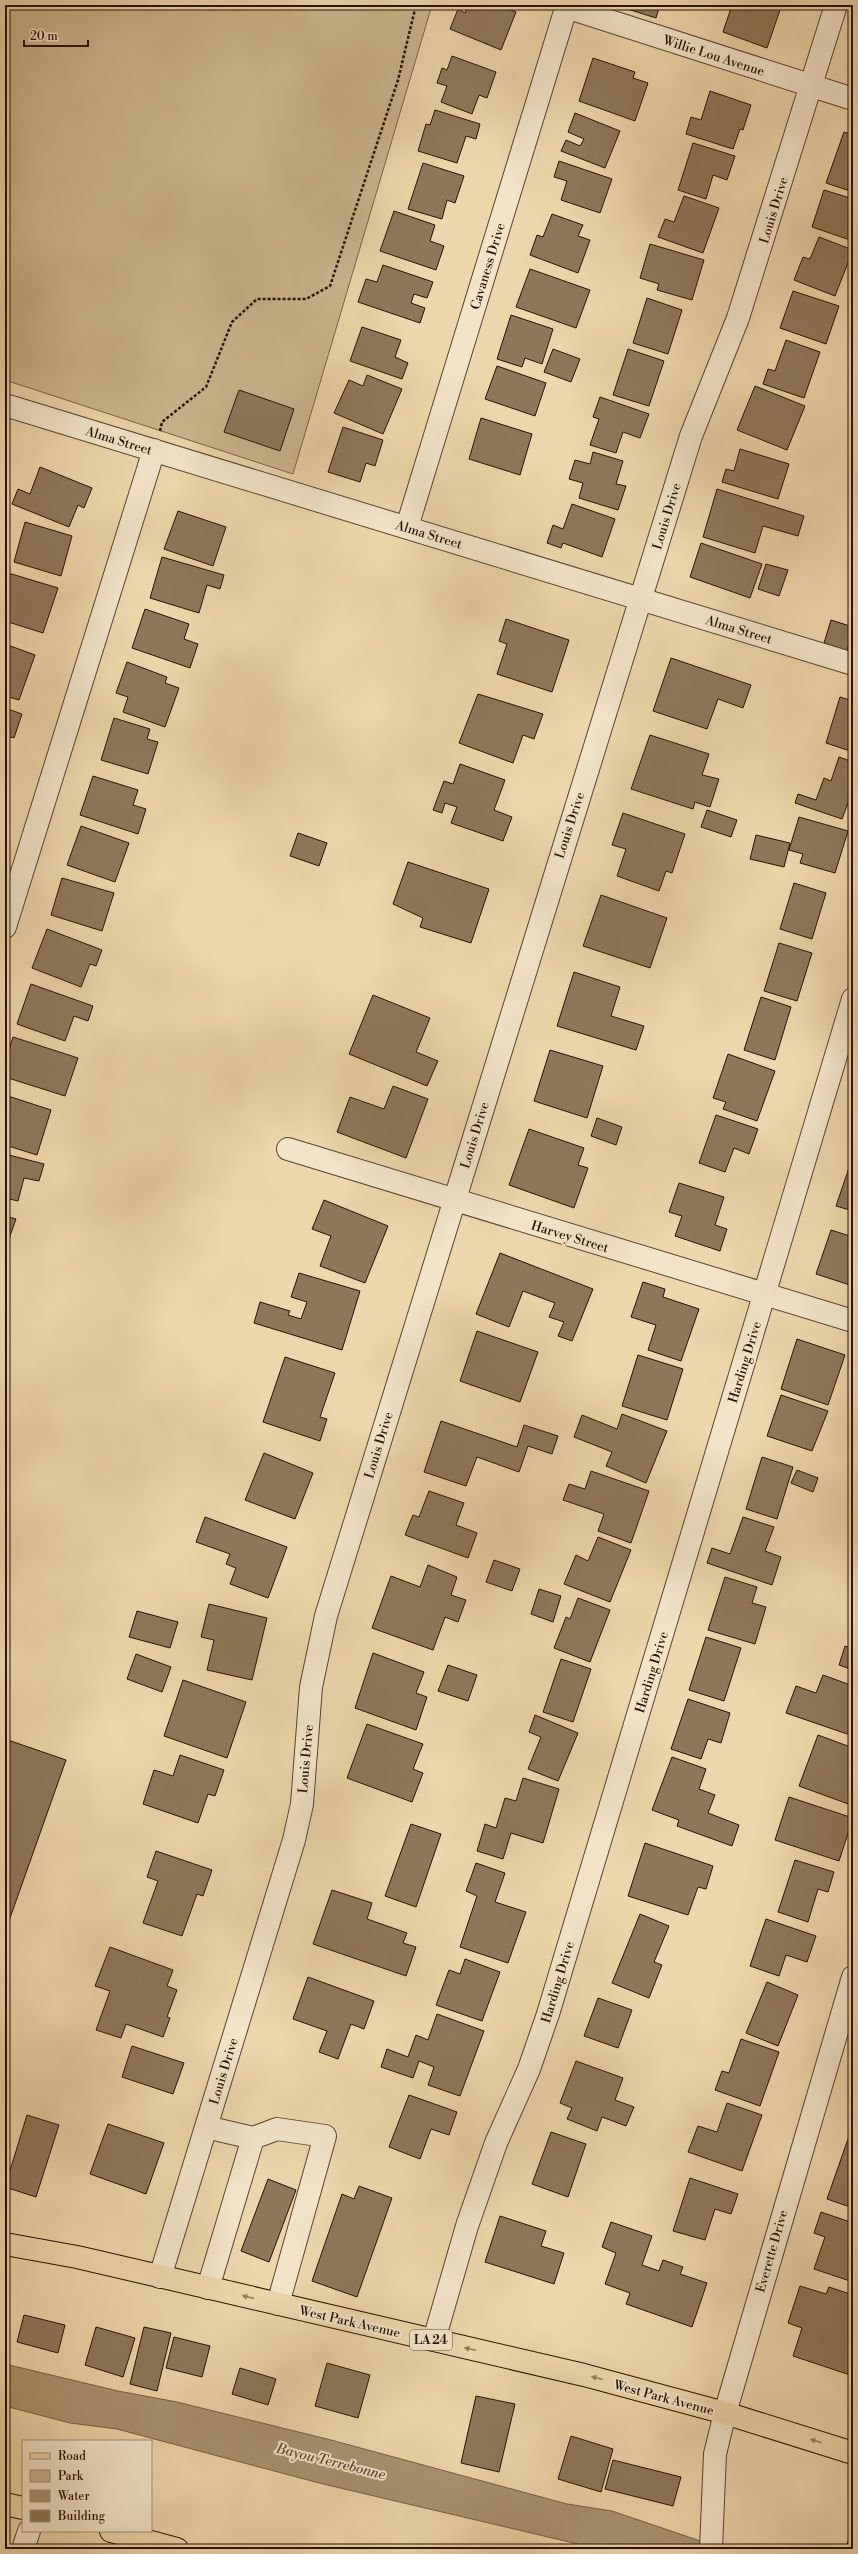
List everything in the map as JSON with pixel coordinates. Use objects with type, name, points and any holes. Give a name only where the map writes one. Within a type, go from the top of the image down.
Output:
[{"type":"main road","name":"West Park Avenue","points":[[5,2244],[77,2257],[584,2375],[725,2413],[853,2453]]},
{"type":"main road","points":[[5,2504],[22,2508]]},
{"type":"main road","points":[[115,2532],[177,2549]]},
{"type":"street","name":"Louis Drive","points":[[160,2277],[294,1840],[302,1804],[311,1687],[326,1616],[691,436],[738,318],[836,5]]},
{"type":"street","name":"Willie Lou Avenue","points":[[569,7],[853,99]]},
{"type":"street","name":"Cavaness Drive","points":[[407,527],[569,7]]},
{"type":"street","name":"Alma Street","points":[[5,405],[853,664]]},
{"type":"street","points":[[5,927],[154,450]]},
{"type":"street","name":"Harding Drive","points":[[434,2340],[467,2226],[496,2143],[529,2069],[548,2014],[853,999]]},
{"type":"street","name":"Harvey Street","points":[[288,1149],[853,1321]]},
{"type":"street","name":"Everette Drive","points":[[711,2539],[715,2454],[725,2413],[846,2027],[853,1977]]},
{"type":"street","points":[[206,2127],[253,2138],[277,2129],[324,2136],[278,2304]]},
{"type":"street","points":[[208,2288],[253,2138]]},
{"type":"street","points":[[23,2549],[29,2532]]},
{"type":"path","points":[[154,450],[162,422],[206,386],[232,322],[256,298],[306,299],[330,286],[398,80],[416,5]]},
{"type":"green space","points":[[5,5],[432,5],[293,474],[5,380]]},
{"type":"water","name":"Bayou Terrebonne","points":[[5,2364],[118,2391],[177,2402],[331,2440],[567,2504],[612,2511],[724,2549],[599,2549],[319,2483],[117,2429],[70,2423],[5,2406]]},
{"type":"building","points":[[468,5],[498,5],[516,12],[501,50],[450,29],[458,9],[465,13]]},
{"type":"building","points":[[622,5],[660,5],[656,18],[621,7]]},
{"type":"building","points":[[732,5],[774,5],[781,7],[767,48],[723,32]]},
{"type":"building","points":[[452,56],[496,72],[487,98],[479,95],[472,114],[441,102],[447,86],[437,83],[442,68],[447,70]]},
{"type":"building","points":[[593,58],[635,72],[633,78],[648,83],[635,121],[579,101]]},
{"type":"building","points":[[710,91],[751,105],[743,130],[740,129],[733,149],[686,134],[691,117],[701,120]]},
{"type":"building","points":[[435,110],[480,124],[476,139],[466,136],[457,163],[418,151],[426,124],[430,125]]},
{"type":"building","points":[[575,113],[620,131],[605,168],[561,151],[566,140],[580,146],[584,139],[568,132]]},
{"type":"building","points":[[844,132],[853,135],[853,192],[826,183]]},
{"type":"building","points":[[693,143],[735,156],[727,180],[713,175],[706,199],[678,190]]},
{"type":"building","points":[[559,161],[612,179],[600,213],[561,200],[567,181],[554,177]]},
{"type":"building","points":[[423,163],[464,176],[455,203],[447,200],[442,219],[408,209]]},
{"type":"building","points":[[824,190],[853,199],[853,241],[812,227]]},
{"type":"building","points":[[684,196],[719,208],[703,253],[658,237],[665,219],[674,222]]},
{"type":"building","points":[[394,211],[435,225],[430,241],[444,246],[436,270],[380,251]]},
{"type":"building","points":[[552,214],[583,225],[578,236],[590,240],[578,273],[530,255],[537,235],[543,237]]},
{"type":"building","points":[[819,237],[853,250],[835,296],[794,280],[803,257],[810,259]]},
{"type":"building","points":[[650,244],[704,260],[692,300],[657,290],[659,284],[640,278]]},
{"type":"building","points":[[383,265],[433,282],[427,298],[414,294],[411,303],[425,308],[420,323],[358,302],[366,279],[377,282]]},
{"type":"building","points":[[530,269],[590,290],[576,328],[516,307]]},
{"type":"building","points":[[793,291],[839,306],[826,344],[780,328]]},
{"type":"building","points":[[647,298],[682,310],[668,354],[633,343]]},
{"type":"building","points":[[511,315],[553,329],[542,364],[525,358],[522,367],[497,359]]},
{"type":"building","points":[[362,327],[401,340],[395,357],[408,363],[402,379],[350,361]]},
{"type":"building","points":[[786,340],[820,352],[804,398],[763,384],[768,369],[775,371]]},
{"type":"building","points":[[553,349],[580,359],[571,382],[544,372]]},
{"type":"building","points":[[628,349],[664,361],[649,406],[613,395]]},
{"type":"building","points":[[497,366],[546,383],[535,416],[485,399]]},
{"type":"building","points":[[367,375],[402,389],[383,434],[334,413],[349,380],[363,386]]},
{"type":"building","points":[[755,386],[805,406],[787,450],[737,430]]},
{"type":"building","points":[[239,390],[294,409],[280,451],[224,432]]},
{"type":"building","points":[[600,397],[649,414],[640,438],[623,432],[616,453],[590,445],[599,419],[593,417]]},
{"type":"building","points":[[481,418],[532,434],[520,475],[469,459]]},
{"type":"building","points":[[343,427],[383,440],[375,466],[366,463],[360,482],[328,472]]},
{"type":"building","points":[[740,449],[789,464],[778,499],[722,482],[726,469],[734,471]]},
{"type":"building","points":[[593,452],[623,461],[616,484],[626,486],[618,510],[579,498],[583,483],[569,479],[575,460],[590,464]]},
{"type":"building","points":[[40,467],[92,488],[84,508],[78,505],[69,527],[12,504],[18,489],[30,494]]},
{"type":"building","points":[[717,489],[804,516],[798,536],[763,526],[755,553],[703,537]]},
{"type":"building","points":[[572,504],[615,519],[602,557],[563,543],[561,548],[547,543],[553,525],[563,529]]},
{"type":"building","points":[[178,511],[226,527],[213,566],[164,549]]},
{"type":"building","points":[[25,522],[72,536],[61,576],[14,562]]},
{"type":"building","points":[[701,543],[762,564],[750,598],[690,577]]},
{"type":"building","points":[[162,557],[224,575],[220,589],[207,585],[199,613],[150,598]]},
{"type":"building","points":[[766,564],[788,570],[779,596],[758,589]]},
{"type":"building","points":[[5,572],[58,588],[43,633],[5,621],[5,604],[8,594],[5,593]]},
{"type":"building","points":[[145,609],[189,624],[184,639],[198,644],[190,668],[132,648]]},
{"type":"building","points":[[506,619],[569,640],[552,692],[497,674],[507,644],[499,641]]},
{"type":"building","points":[[831,620],[853,627],[847,651],[824,643]]},
{"type":"building","points":[[5,644],[35,655],[19,700],[5,696]]},
{"type":"building","points":[[671,658],[751,685],[743,708],[718,699],[707,729],[653,711]]},
{"type":"building","points":[[127,662],[167,677],[165,683],[179,688],[165,727],[123,712],[128,697],[116,693]]},
{"type":"building","points":[[478,694],[543,714],[534,739],[523,735],[513,763],[459,743]]},
{"type":"building","points":[[840,697],[853,701],[853,752],[826,743]]},
{"type":"building","points":[[5,708],[22,714],[14,738],[5,735]]},
{"type":"building","points":[[114,718],[150,729],[147,739],[158,742],[148,774],[101,760]]},
{"type":"building","points":[[650,735],[709,754],[702,775],[719,779],[710,807],[695,802],[693,809],[631,789]]},
{"type":"building","points":[[839,757],[853,762],[853,804],[848,803],[842,819],[795,803],[798,794],[816,800],[824,778],[831,781]]},
{"type":"building","points":[[460,764],[505,780],[494,810],[512,817],[503,841],[451,823],[457,807],[445,803],[442,813],[433,810],[444,781],[453,784]]},
{"type":"building","points":[[93,776],[138,790],[133,805],[146,809],[138,834],[80,815]]},
{"type":"building","points":[[707,810],[737,820],[731,837],[701,827]]},
{"type":"building","points":[[623,813],[685,834],[672,873],[666,871],[659,891],[617,876],[626,849],[612,845]]},
{"type":"building","points":[[799,817],[848,831],[835,873],[800,863],[803,854],[789,850]]},
{"type":"building","points":[[81,826],[129,843],[115,882],[67,865]]},
{"type":"building","points":[[298,833],[327,843],[319,866],[290,856]]},
{"type":"building","points":[[756,835],[790,843],[784,867],[750,859]]},
{"type":"building","points":[[408,862],[489,889],[471,943],[420,927],[423,918],[393,904]]},
{"type":"building","points":[[62,878],[114,893],[102,931],[51,915]]},
{"type":"building","points":[[794,883],[826,893],[812,939],[780,929]]},
{"type":"building","points":[[601,895],[667,918],[650,968],[583,946]]},
{"type":"building","points":[[47,929],[102,950],[96,966],[90,964],[81,987],[32,968]]},
{"type":"building","points":[[779,943],[812,953],[797,1001],[764,991]]},
{"type":"building","points":[[574,972],[620,987],[611,1016],[644,1026],[636,1050],[557,1026]]},
{"type":"building","points":[[31,984],[93,1006],[88,1021],[74,1016],[65,1041],[17,1024]]},
{"type":"building","points":[[373,995],[430,1018],[416,1052],[438,1061],[427,1086],[349,1054]]},
{"type":"building","points":[[761,997],[791,1007],[775,1060],[744,1050]]},
{"type":"building","points":[[13,1037],[78,1058],[65,1096],[5,1077],[5,1062]]},
{"type":"building","points":[[550,1050],[603,1066],[587,1118],[534,1101]]},
{"type":"building","points":[[728,1054],[775,1071],[757,1121],[723,1109],[726,1102],[713,1098]]},
{"type":"building","points":[[393,1086],[428,1099],[406,1158],[337,1132],[350,1097],[384,1109]]},
{"type":"building","points":[[5,1095],[51,1110],[37,1155],[5,1145]]},
{"type":"building","points":[[716,1115],[758,1129],[749,1154],[734,1148],[725,1172],[699,1163]]},
{"type":"building","points":[[597,1118],[622,1127],[616,1145],[591,1136]]},
{"type":"building","points":[[529,1129],[584,1148],[578,1165],[588,1168],[574,1208],[509,1185]]},
{"type":"building","points":[[5,1154],[44,1164],[39,1181],[24,1178],[18,1201],[5,1198]]},
{"type":"building","points":[[853,1156],[853,1211],[836,1206]]},
{"type":"building","points":[[679,1183],[724,1197],[715,1225],[727,1229],[720,1251],[675,1236],[682,1216],[669,1212]]},
{"type":"building","points":[[324,1200],[388,1226],[365,1283],[320,1266],[331,1236],[312,1229]]},
{"type":"building","points":[[5,1216],[16,1219],[5,1250]]},
{"type":"building","points":[[831,1230],[853,1237],[853,1286],[816,1274]]},
{"type":"building","points":[[500,1253],[593,1289],[572,1341],[558,1336],[564,1322],[549,1317],[555,1303],[523,1291],[509,1327],[476,1314]]},
{"type":"building","points":[[299,1273],[360,1291],[342,1350],[254,1323],[260,1302],[290,1311],[288,1315],[301,1319],[307,1302],[291,1297]]},
{"type":"building","points":[[643,1282],[665,1289],[663,1297],[699,1309],[681,1361],[648,1350],[656,1325],[631,1317]]},
{"type":"building","points":[[477,1331],[538,1352],[520,1402],[460,1381]]},
{"type":"building","points":[[797,1339],[845,1355],[828,1405],[781,1389]]},
{"type":"building","points":[[638,1355],[683,1369],[667,1420],[622,1406]]},
{"type":"building","points":[[285,1357],[335,1373],[320,1417],[327,1419],[320,1441],[263,1422]]},
{"type":"building","points":[[781,1395],[828,1411],[812,1451],[767,1436]]},
{"type":"building","points":[[622,1414],[667,1431],[646,1483],[606,1466],[612,1452],[574,1437],[582,1415],[617,1429]]},
{"type":"building","points":[[441,1421],[517,1447],[524,1425],[558,1436],[552,1454],[528,1446],[519,1472],[477,1457],[466,1486],[424,1472]]},
{"type":"building","points":[[264,1453],[313,1473],[295,1519],[245,1500]]},
{"type":"building","points":[[762,1457],[793,1467],[777,1519],[746,1509]]},
{"type":"building","points":[[797,1470],[818,1478],[813,1492],[791,1483]]},
{"type":"building","points":[[591,1471],[649,1491],[631,1543],[598,1531],[604,1514],[563,1500],[569,1484],[585,1489]]},
{"type":"building","points":[[429,1491],[464,1503],[456,1525],[477,1533],[468,1558],[405,1535],[413,1515],[419,1517]]},
{"type":"building","points":[[205,1517],[287,1547],[268,1598],[230,1584],[236,1568],[226,1564],[230,1554],[196,1542]]},
{"type":"building","points":[[743,1517],[774,1527],[765,1551],[781,1557],[772,1585],[707,1563],[712,1548],[730,1554]]},
{"type":"building","points":[[598,1537],[631,1550],[610,1602],[564,1584],[576,1555],[588,1561]]},
{"type":"building","points":[[494,1560],[520,1569],[512,1591],[486,1582]]},
{"type":"building","points":[[428,1565],[457,1577],[451,1595],[466,1600],[458,1622],[445,1617],[433,1650],[372,1628],[391,1576],[420,1587]]},
{"type":"building","points":[[725,1577],[757,1587],[752,1603],[766,1607],[755,1644],[708,1630]]},
{"type":"building","points":[[539,1589],[561,1596],[553,1622],[531,1614]]},
{"type":"building","points":[[578,1598],[610,1610],[590,1662],[554,1648],[566,1617],[570,1619]]},
{"type":"building","points":[[209,1604],[267,1618],[252,1680],[207,1670],[214,1640],[201,1637]]},
{"type":"building","points":[[137,1611],[178,1622],[170,1648],[129,1637]]},
{"type":"building","points":[[706,1637],[741,1648],[724,1701],[689,1690]]},
{"type":"building","points":[[845,1646],[853,1649],[853,1670],[839,1665]]},
{"type":"building","points":[[373,1653],[424,1672],[416,1693],[427,1697],[416,1730],[355,1708]]},
{"type":"building","points":[[136,1654],[171,1667],[162,1692],[127,1679]]},
{"type":"building","points":[[561,1659],[591,1669],[573,1722],[543,1712]]},
{"type":"building","points":[[448,1665],[477,1675],[468,1701],[438,1691]]},
{"type":"building","points":[[823,1675],[853,1686],[853,1736],[786,1713],[796,1686],[816,1693]]},
{"type":"building","points":[[183,1680],[246,1702],[227,1758],[164,1736]]},
{"type":"building","points":[[688,1699],[730,1713],[721,1743],[708,1739],[701,1759],[671,1749]]},
{"type":"building","points":[[535,1715],[578,1733],[558,1781],[528,1769],[541,1737],[529,1732]]},
{"type":"building","points":[[367,1724],[423,1744],[413,1769],[423,1773],[412,1802],[347,1778]]},
{"type":"building","points":[[818,1735],[853,1748],[851,1805],[799,1786]]},
{"type":"building","points":[[5,1739],[66,1760],[5,1932]]},
{"type":"building","points":[[180,1755],[224,1770],[215,1796],[208,1794],[198,1823],[143,1804],[154,1770],[173,1776]]},
{"type":"building","points":[[672,1757],[706,1769],[699,1789],[715,1795],[708,1813],[739,1825],[732,1846],[677,1826],[679,1820],[652,1810]]},
{"type":"building","points":[[523,1778],[559,1789],[543,1843],[511,1833],[503,1859],[477,1851],[485,1824],[496,1828],[505,1798],[516,1801]]},
{"type":"building","points":[[789,1797],[853,1818],[839,1861],[775,1840]]},
{"type":"building","points":[[411,1824],[441,1834],[416,1907],[385,1896]]},
{"type":"building","points":[[645,1843],[713,1866],[706,1889],[698,1887],[688,1915],[628,1896]]},
{"type":"building","points":[[156,1851],[212,1870],[203,1896],[197,1894],[182,1936],[143,1923],[158,1881],[147,1877]]},
{"type":"building","points":[[795,1860],[834,1872],[828,1892],[818,1889],[808,1922],[778,1912]]},
{"type":"building","points":[[476,1863],[505,1873],[495,1902],[526,1912],[508,1963],[460,1947],[477,1896],[466,1891]]},
{"type":"building","points":[[332,1890],[372,1903],[367,1919],[407,1933],[403,1943],[416,1947],[406,1976],[313,1944]]},
{"type":"building","points":[[640,1914],[669,1926],[654,1962],[662,1965],[649,1998],[612,1983]]},
{"type":"building","points":[[766,1919],[816,1936],[807,1962],[786,1955],[779,1976],[750,1966]]},
{"type":"building","points":[[110,1947],[173,1970],[167,1986],[177,1990],[167,2017],[170,2018],[163,2037],[126,2024],[121,2038],[96,2030],[110,1991],[95,1986]]},
{"type":"building","points":[[465,1959],[500,1972],[482,2021],[436,2005],[449,1970],[460,1974]]},
{"type":"building","points":[[308,1977],[374,2001],[364,2029],[351,2024],[338,2059],[319,2052],[327,2031],[293,2019]]},
{"type":"building","points":[[767,1982],[798,1995],[778,2046],[746,2033]]},
{"type":"building","points":[[598,1998],[632,2010],[618,2048],[584,2036]]},
{"type":"building","points":[[437,2014],[484,2031],[460,2096],[428,2085],[434,2067],[419,2061],[413,2078],[381,2067],[387,2049],[408,2057],[416,2035],[428,2040]]},
{"type":"building","points":[[741,2039],[779,2052],[760,2106],[715,2090],[722,2071],[729,2073]]},
{"type":"building","points":[[132,2046],[184,2063],[173,2094],[122,2077]]},
{"type":"building","points":[[576,2061],[623,2078],[615,2100],[634,2107],[626,2126],[602,2117],[597,2131],[567,2119],[572,2108],[560,2103]]},
{"type":"building","points":[[409,2095],[457,2112],[449,2135],[431,2129],[420,2159],[389,2147]]},
{"type":"building","points":[[727,2103],[762,2115],[742,2171],[688,2152],[698,2126],[717,2132]]},
{"type":"building","points":[[27,2115],[59,2125],[36,2197],[5,2187]]},
{"type":"building","points":[[108,2124],[164,2143],[146,2194],[90,2174]]},
{"type":"building","points":[[551,2132],[586,2144],[568,2197],[532,2184]]},
{"type":"building","points":[[848,2139],[853,2141],[853,2208],[827,2199]]},
{"type":"building","points":[[690,2178],[738,2194],[731,2214],[715,2209],[705,2240],[673,2231]]},
{"type":"building","points":[[268,2179],[296,2190],[269,2262],[241,2251]]},
{"type":"building","points":[[359,2186],[392,2198],[357,2297],[312,2281],[342,2194],[354,2199]]},
{"type":"building","points":[[821,2212],[853,2223],[853,2250],[849,2262],[853,2264],[853,2282],[814,2269],[825,2237],[814,2233]]},
{"type":"building","points":[[500,2216],[546,2231],[541,2246],[564,2253],[554,2284],[485,2262]]},
{"type":"building","points":[[611,2222],[652,2236],[642,2265],[659,2271],[663,2260],[683,2267],[680,2274],[707,2283],[692,2327],[626,2304],[630,2293],[605,2284],[616,2253],[602,2247]]},
{"type":"building","points":[[800,2286],[826,2294],[829,2287],[853,2295],[853,2318],[850,2327],[853,2328],[853,2376],[793,2356],[802,2328],[788,2323]]},
{"type":"building","points":[[24,2315],[65,2325],[58,2353],[17,2342]]},
{"type":"building","points":[[96,2327],[135,2338],[123,2377],[85,2365]]},
{"type":"building","points":[[144,2327],[171,2333],[157,2391],[130,2384]]},
{"type":"building","points":[[174,2337],[210,2346],[202,2377],[166,2368]]},
{"type":"building","points":[[327,2363],[370,2375],[358,2418],[315,2406]]},
{"type":"building","points":[[240,2368],[276,2379],[268,2405],[232,2394]]},
{"type":"building","points":[[476,2396],[515,2404],[499,2472],[461,2463]]},
{"type":"building","points":[[571,2436],[613,2449],[601,2492],[558,2479]]},
{"type":"building","points":[[613,2460],[681,2477],[673,2506],[605,2489]]},
{"type":"building","points":[[849,2539],[853,2540],[853,2549],[845,2549]]}]
